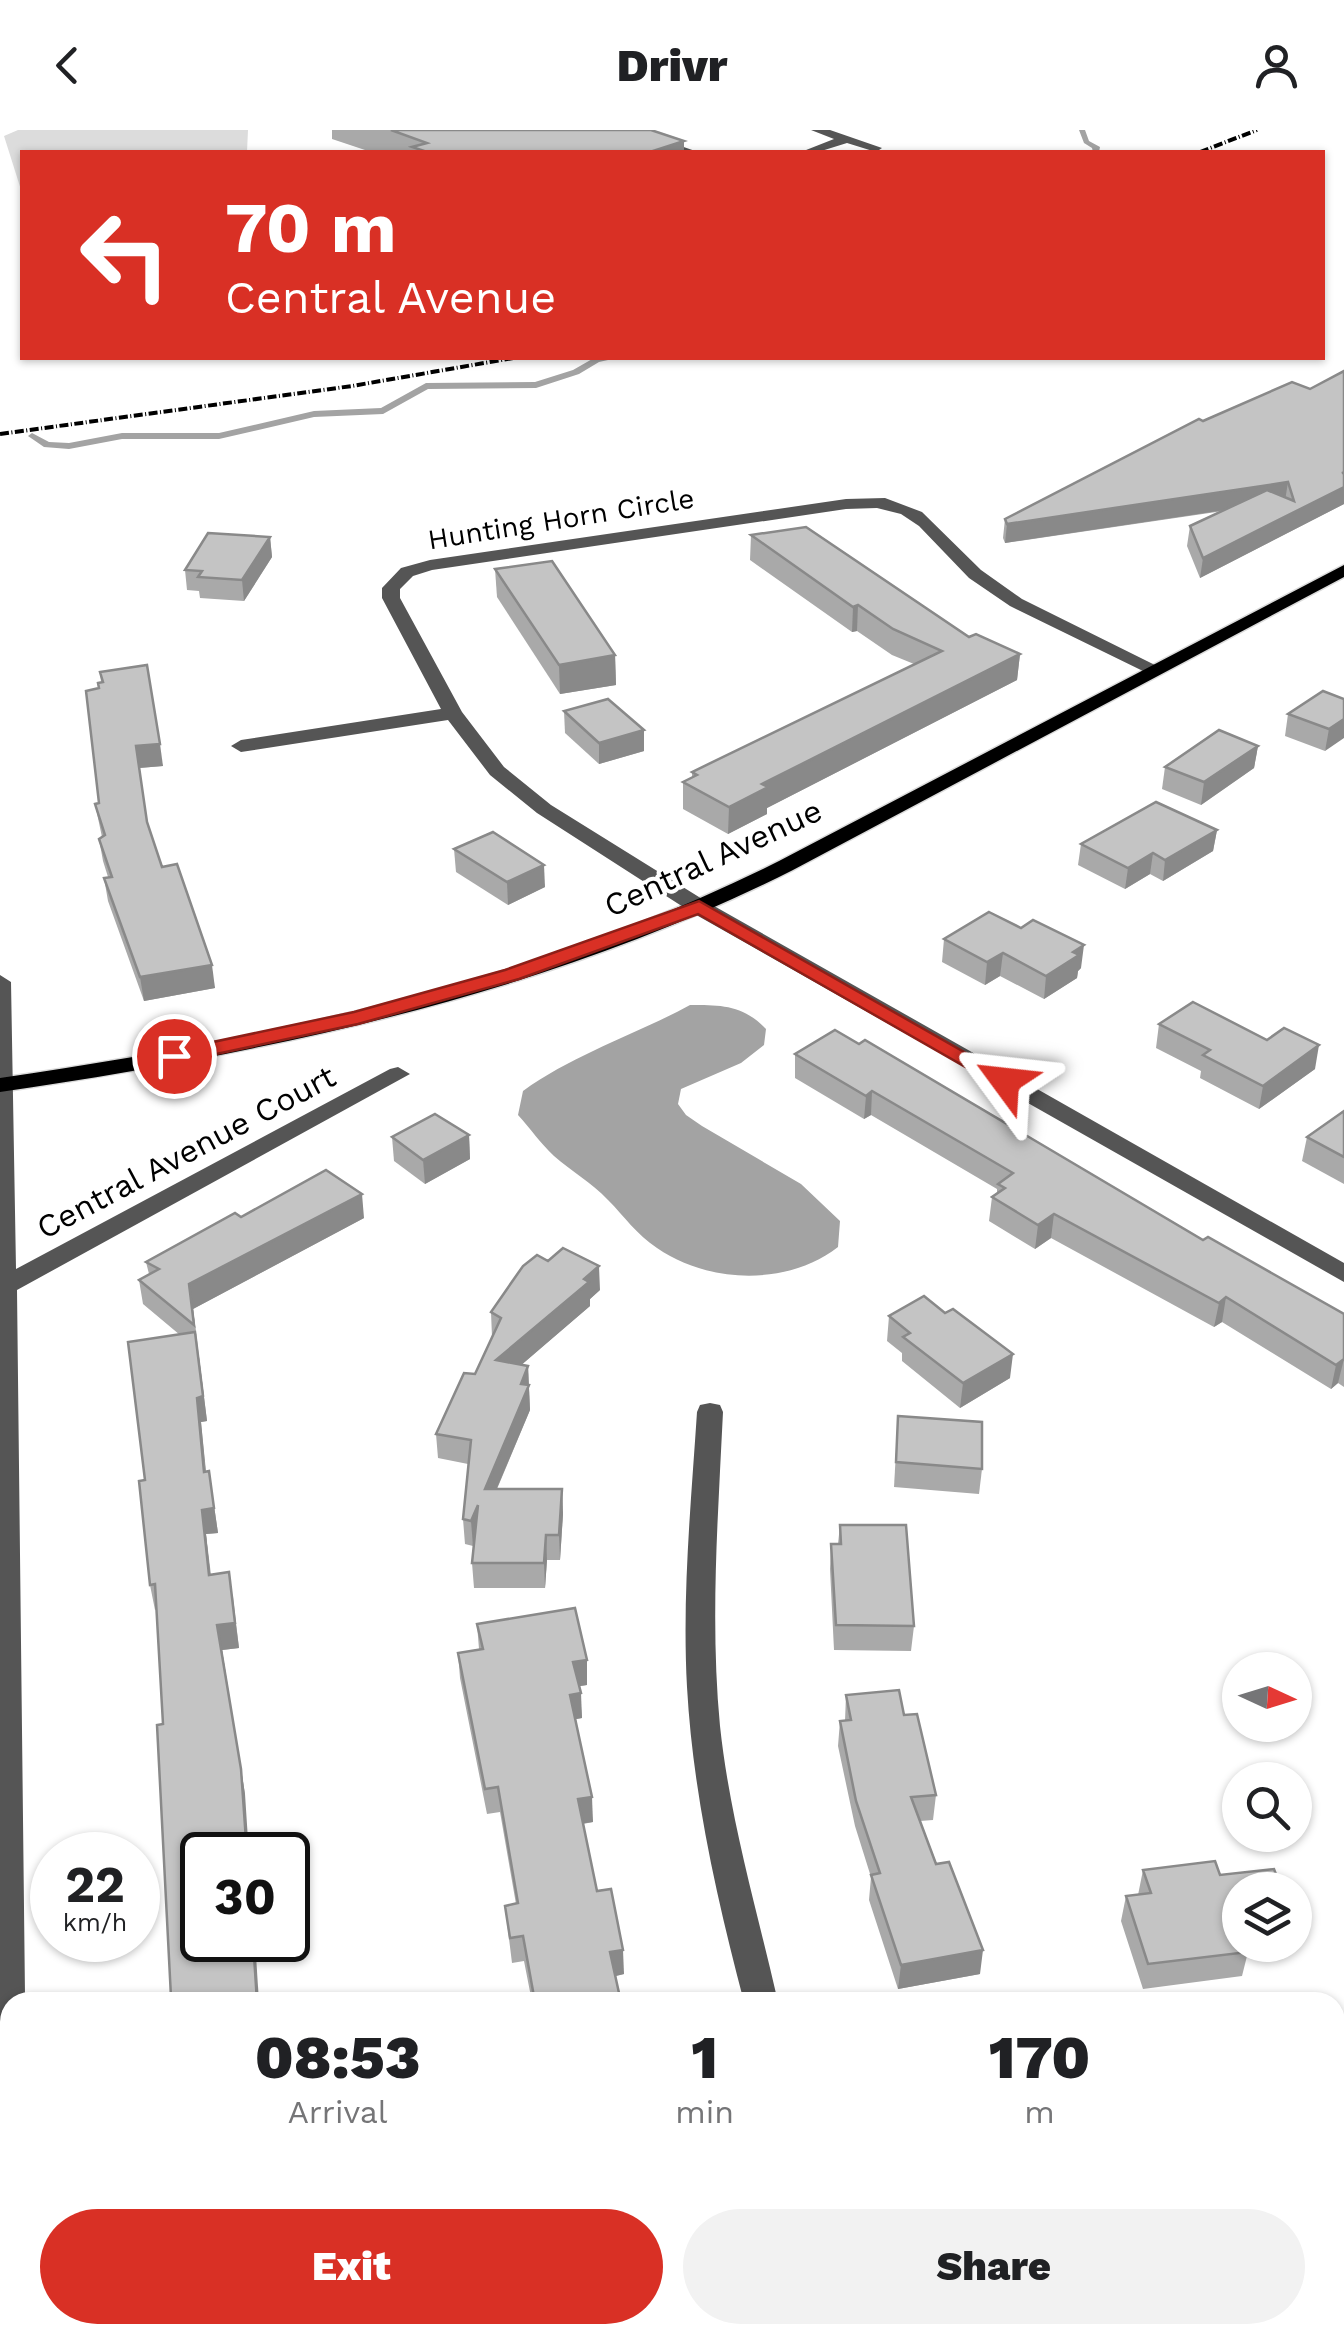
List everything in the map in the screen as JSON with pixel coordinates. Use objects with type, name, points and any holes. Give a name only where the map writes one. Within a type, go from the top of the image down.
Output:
[{"type":"main road","name":"Central Avenue","points":[[1,1085],[209,1050],[358,1018],[546,964],[699,907],[1344,570]]},
{"type":"street","points":[[622,130],[686,150]]},
{"type":"street","points":[[817,130],[876,148]]},
{"type":"street","points":[[814,150],[846,139]]},
{"type":"street","name":"Hunting Horn Circle","points":[[1152,668],[1069,631],[1011,598],[974,573],[912,512],[869,502],[430,565],[396,579],[390,598],[453,713],[497,771],[544,810],[699,907],[1344,1274]]},
{"type":"street","points":[[241,746],[453,713]]},
{"type":"street","points":[[0,982],[9,1719],[8,1992]]},
{"type":"street","name":"Central Avenue Court","points":[[4,1286],[398,1074]]},
{"type":"street","points":[[710,1412],[701,1592],[702,1686],[712,1784],[735,1910],[758,1992]]},
{"type":"shaded area","points":[[18,130],[248,130],[247,150],[20,150],[20,187],[4,136]]},
{"type":"shaded area","points":[[690,1005],[731,1008],[749,1015],[766,1029],[764,1045],[741,1063],[681,1089],[678,1104],[702,1126],[801,1184],[840,1221],[838,1247],[818,1260],[796,1269],[748,1276],[700,1269],[678,1260],[643,1237],[602,1194],[549,1151],[518,1115],[523,1091],[543,1078]]},
{"type":"building","points":[[391,130],[651,130],[684,141],[656,150],[412,147],[427,143]]},
{"type":"building","points":[[1344,371],[1344,487],[1203,558],[1190,526],[1267,490],[1294,501],[1288,482],[1007,524],[1005,519],[1199,419],[1203,421],[1292,382],[1310,389]]},
{"type":"building","points":[[806,527],[969,637],[976,634],[1020,654],[762,784],[768,787],[729,807],[683,782],[697,775],[692,772],[942,651],[893,629],[858,605],[853,607],[751,535]]},
{"type":"building","points":[[208,533],[270,537],[242,580],[198,577],[202,571],[185,570]]},
{"type":"building","points":[[552,561],[615,655],[559,665],[495,569]]},
{"type":"building","points":[[147,665],[160,744],[136,746],[147,822],[162,867],[177,864],[212,965],[140,977],[104,878],[112,877],[99,839],[105,835],[95,804],[99,803],[86,691],[99,688],[98,683],[103,682],[100,672]]},
{"type":"building","points":[[1323,691],[1344,699],[1344,719],[1329,729],[1288,714]]},
{"type":"building","points":[[608,699],[644,730],[599,743],[564,711]]},
{"type":"building","points":[[1219,730],[1258,746],[1204,782],[1165,767]]},
{"type":"building","points":[[1156,802],[1217,830],[1165,860],[1153,853],[1128,868],[1081,844]]},
{"type":"building","points":[[493,832],[544,865],[507,882],[454,849]]},
{"type":"building","points":[[989,912],[1021,928],[1033,920],[1084,945],[1073,952],[1079,955],[1046,976],[1003,953],[987,962],[944,939]]},
{"type":"building","points":[[1193,1002],[1267,1040],[1284,1028],[1319,1045],[1263,1086],[1203,1055],[1210,1050],[1159,1024]]},
{"type":"building","points":[[835,1030],[859,1044],[865,1040],[1203,1240],[1208,1237],[1344,1314],[1344,1359],[1336,1365],[1226,1297],[1219,1303],[1054,1214],[1038,1225],[992,1197],[1005,1188],[998,1184],[1013,1173],[872,1091],[866,1096],[795,1054]]},
{"type":"building","points":[[1344,1111],[1344,1157],[1307,1137]]},
{"type":"building","points":[[435,1114],[469,1135],[423,1160],[392,1137]]},
{"type":"building","points":[[326,1170],[362,1194],[189,1284],[194,1325],[139,1280],[159,1269],[146,1262],[235,1213],[241,1217]]},
{"type":"building","points":[[563,1248],[599,1266],[584,1279],[589,1282],[496,1360],[528,1366],[521,1384],[529,1385],[485,1489],[562,1489],[559,1535],[546,1535],[544,1563],[472,1563],[478,1505],[471,1521],[463,1519],[471,1440],[436,1434],[464,1373],[475,1374],[501,1318],[491,1312],[523,1266],[537,1255],[548,1261]]},
{"type":"building","points":[[924,1296],[945,1313],[953,1309],[1013,1354],[963,1383],[903,1337],[910,1333],[889,1316]]},
{"type":"building","points":[[195,1332],[203,1396],[197,1398],[204,1472],[209,1471],[214,1508],[202,1510],[209,1575],[229,1572],[235,1623],[217,1625],[241,1769],[245,1832],[180,1832],[180,1962],[254,1962],[256,1992],[171,1992],[157,1725],[163,1724],[155,1584],[150,1585],[139,1481],[145,1480],[128,1342]]},
{"type":"building","points":[[898,1416],[982,1422],[982,1469],[896,1462]]},
{"type":"building","points":[[840,1525],[906,1525],[914,1626],[836,1625],[831,1544],[841,1544]]},
{"type":"building","points":[[575,1608],[587,1660],[573,1662],[581,1693],[570,1695],[592,1797],[578,1799],[597,1891],[611,1889],[623,1950],[610,1952],[619,1992],[533,1992],[523,1936],[510,1938],[505,1906],[518,1903],[498,1787],[485,1789],[458,1653],[483,1649],[477,1624]]},
{"type":"building","points":[[899,1690],[904,1715],[917,1714],[936,1795],[911,1797],[936,1864],[949,1862],[983,1950],[901,1965],[871,1875],[880,1873],[856,1801],[840,1721],[851,1720],[846,1695]]},
{"type":"building","points":[[1215,1861],[1222,1875],[1222,1955],[1148,1964],[1126,1896],[1151,1893],[1143,1870]]},
{"type":"waterway","points":[[1082,130],[1086,142],[1096,150]]},
{"type":"waterway","points":[[32,436],[47,445],[69,446],[122,436],[219,436],[314,414],[383,411],[426,386],[536,385],[576,372],[597,360]]},
{"type":"railway","points":[[1205,150],[1257,130]]},
{"type":"railway","points":[[0,434],[352,386],[502,360]]},
{"type":"route","points":[[174,1056],[358,1018],[512,975],[699,907],[1005,1081]]}]
